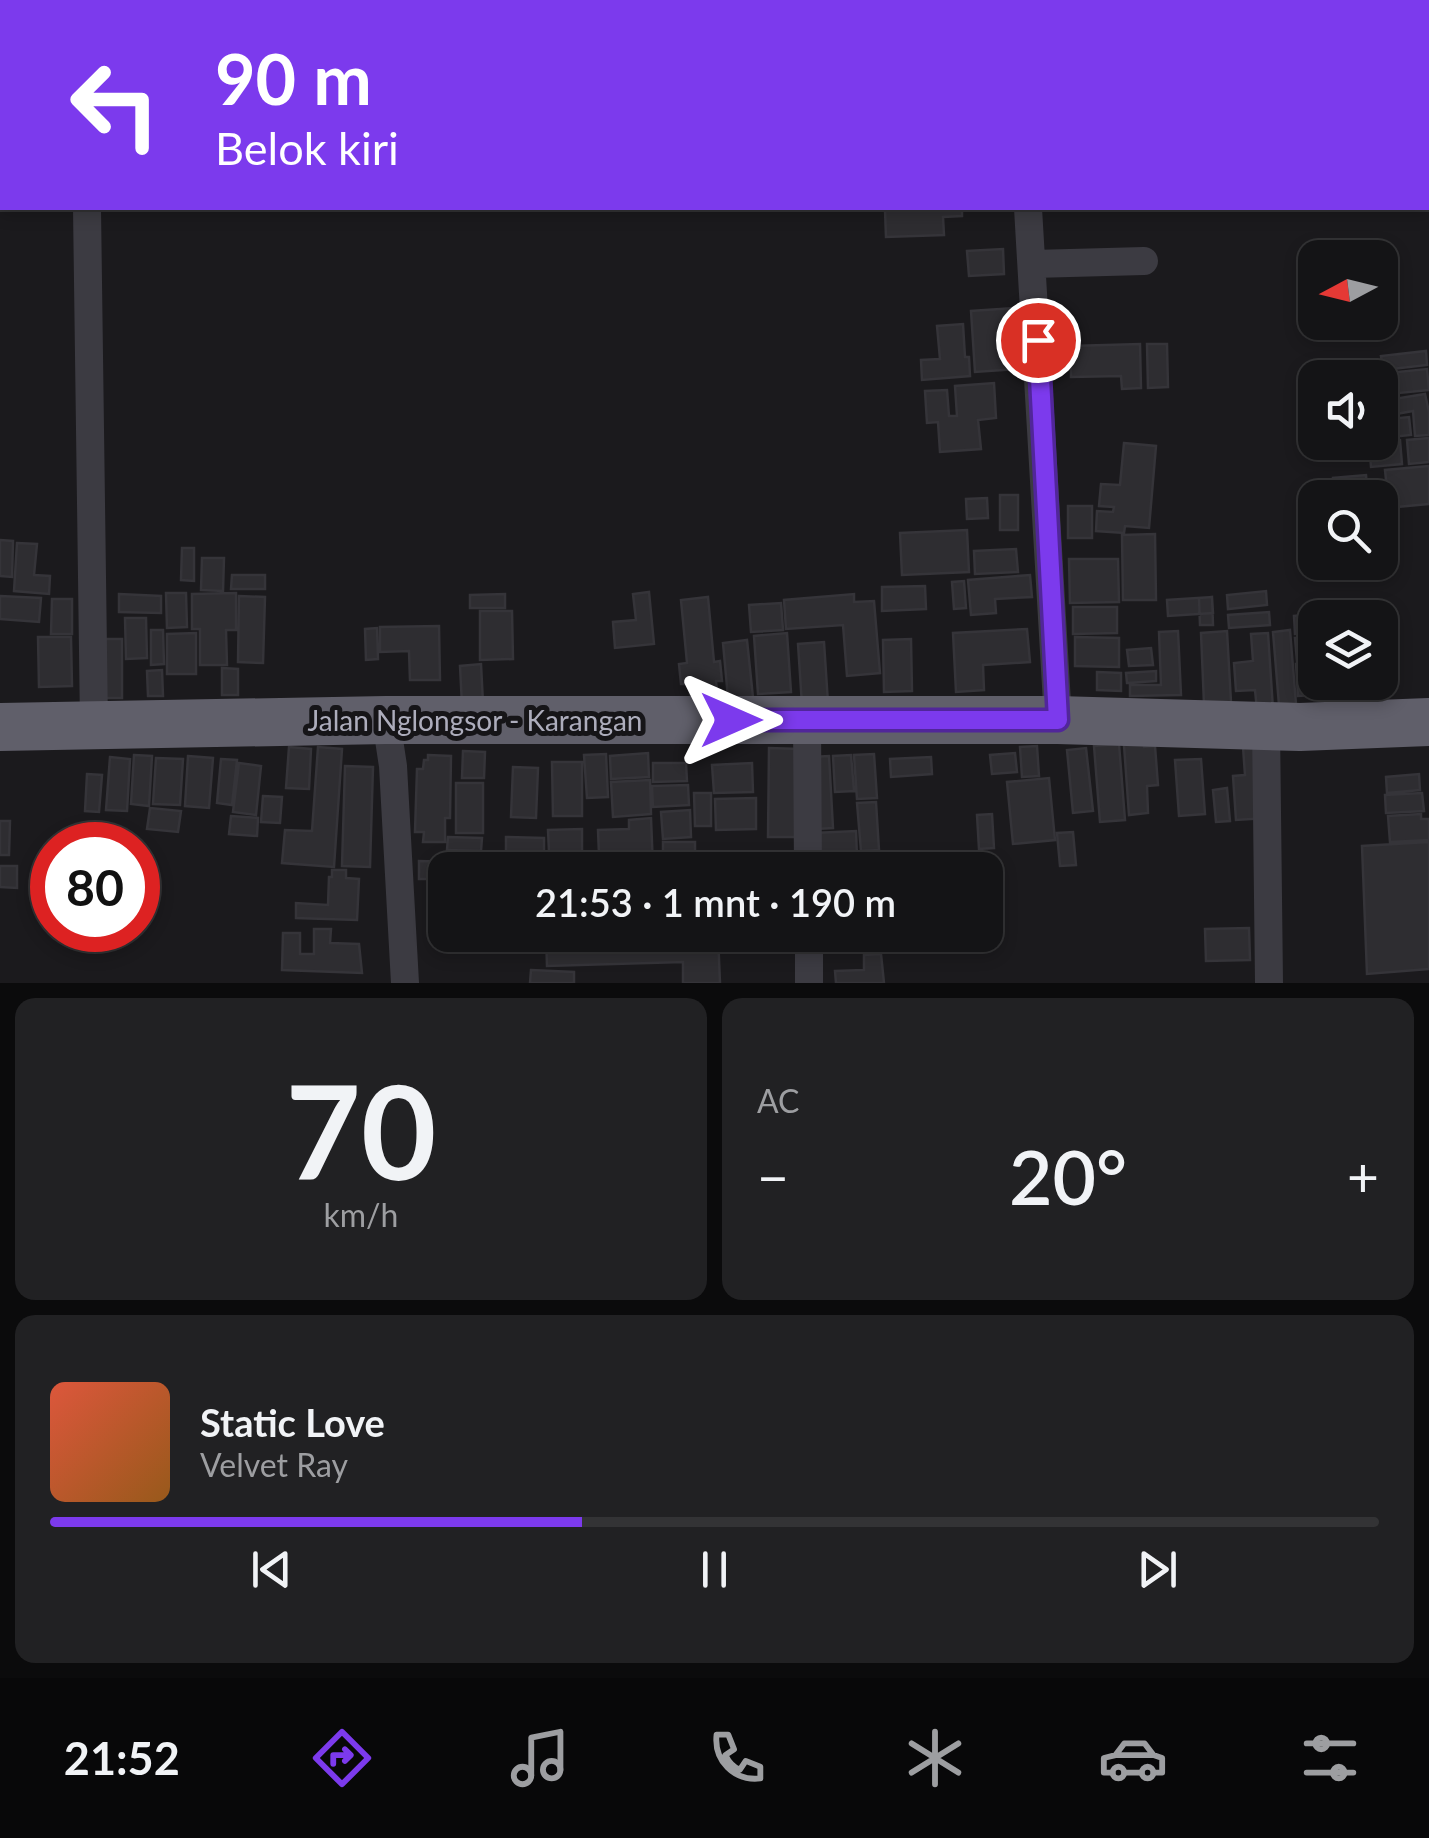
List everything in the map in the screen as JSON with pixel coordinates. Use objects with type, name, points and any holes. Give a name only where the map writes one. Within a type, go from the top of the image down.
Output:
[{"type":"highway","name":"Jalan Nglongsor - Karangan","points":[[0,727],[386,720],[1058,720],[1266,726],[1429,722]]},
{"type":"street","points":[[88,210],[94,724]]},
{"type":"street","points":[[1028,210],[1058,720]]},
{"type":"street","points":[[1033,264],[1144,261]]},
{"type":"street","points":[[386,720],[393,766],[406,983]]},
{"type":"street","points":[[807,721],[808,852]]},
{"type":"street","points":[[1266,726],[1268,983]]},
{"type":"street","points":[[809,952],[809,983]]},
{"type":"building","points":[[885,210],[962,210],[962,216],[943,217],[944,235],[886,237]]},
{"type":"building","points":[[1003,249],[1004,274],[969,276],[967,251]]},
{"type":"building","points":[[1014,308],[1019,369],[975,372],[971,311]]},
{"type":"building","points":[[963,324],[970,376],[922,380],[921,360],[940,359],[937,326]]},
{"type":"building","points":[[1140,344],[1141,388],[1122,389],[1121,376],[1071,377],[1071,346]]},
{"type":"building","points":[[1147,344],[1167,344],[1168,387],[1148,388]]},
{"type":"building","points":[[1426,351],[1427,365],[1398,368],[1398,360],[1382,360],[1381,356]]},
{"type":"building","points":[[1427,369],[1429,390],[1398,393],[1398,372]]},
{"type":"building","points":[[994,383],[996,418],[978,420],[981,449],[940,452],[938,422],[927,423],[925,391],[947,390],[949,416],[957,416],[955,386]]},
{"type":"building","points":[[1425,394],[1429,435],[1415,436],[1413,411],[1398,414],[1398,398]]},
{"type":"building","points":[[1409,417],[1411,435],[1398,436],[1398,418]]},
{"type":"building","points":[[1429,438],[1429,462],[1409,464],[1407,440]]},
{"type":"building","points":[[1398,440],[1402,464],[1371,467],[1370,460],[1398,460]]},
{"type":"building","points":[[1124,443],[1156,446],[1149,528],[1125,526],[1124,533],[1096,531],[1097,511],[1113,512],[1114,507],[1099,506],[1101,484],[1120,485]]},
{"type":"building","points":[[1429,466],[1429,504],[1398,507],[1398,480],[1386,480],[1385,470]]},
{"type":"building","points":[[1366,475],[1366,480],[1333,480]]},
{"type":"building","points":[[1000,495],[1018,495],[1018,530],[1000,530]]},
{"type":"building","points":[[987,498],[988,518],[967,519],[966,499]]},
{"type":"building","points":[[1068,506],[1092,506],[1092,538],[1068,538]]},
{"type":"building","points":[[967,530],[969,572],[902,575],[900,533]]},
{"type":"building","points":[[1155,534],[1156,600],[1123,600],[1122,535]]},
{"type":"building","points":[[0,540],[13,541],[12,577],[0,576]]},
{"type":"building","points":[[17,543],[37,544],[34,575],[50,576],[49,594],[14,591]]},
{"type":"building","points":[[182,548],[194,548],[194,581],[181,580]]},
{"type":"building","points":[[1016,549],[1018,572],[975,574],[974,551]]},
{"type":"building","points":[[202,558],[224,558],[223,591],[201,590]]},
{"type":"building","points":[[1069,559],[1118,559],[1119,602],[1070,603]]},
{"type":"building","points":[[232,575],[265,575],[265,589],[231,589]]},
{"type":"building","points":[[1030,575],[1032,597],[995,599],[996,613],[971,615],[968,580]]},
{"type":"building","points":[[964,581],[966,608],[954,609],[952,582]]},
{"type":"building","points":[[925,586],[926,609],[882,611],[882,587]]},
{"type":"building","points":[[1266,591],[1267,605],[1228,609],[1227,595]]},
{"type":"building","points":[[649,592],[654,644],[615,648],[613,622],[636,620],[633,594]]},
{"type":"building","points":[[166,593],[186,593],[187,627],[167,628]]},
{"type":"building","points":[[236,593],[236,630],[226,630],[227,665],[200,665],[200,629],[192,629],[192,594]]},
{"type":"building","points":[[119,594],[161,596],[161,613],[119,612]]},
{"type":"building","points":[[505,594],[505,608],[470,608],[470,595]]},
{"type":"building","points":[[854,594],[854,602],[874,601],[880,673],[847,676],[843,625],[786,629],[784,600]]},
{"type":"building","points":[[0,596],[41,598],[39,622],[0,619]]},
{"type":"building","points":[[239,596],[265,597],[263,663],[238,662]]},
{"type":"building","points":[[708,597],[714,662],[720,661],[722,681],[716,681],[717,691],[690,694],[689,684],[681,684],[679,664],[687,663],[681,600]]},
{"type":"building","points":[[1212,597],[1213,625],[1200,625],[1199,598]]},
{"type":"building","points":[[1212,597],[1213,613],[1168,616],[1167,600]]},
{"type":"building","points":[[52,599],[72,599],[72,634],[51,634]]},
{"type":"building","points":[[781,603],[783,630],[751,632],[749,605]]},
{"type":"building","points":[[1073,607],[1117,607],[1117,633],[1073,634]]},
{"type":"building","points":[[480,611],[512,611],[513,659],[480,660]]},
{"type":"building","points":[[1269,612],[1270,625],[1229,628],[1228,615]]},
{"type":"building","points":[[1294,616],[1298,616],[1298,634],[1295,634]]},
{"type":"building","points":[[125,618],[146,618],[147,658],[126,659]]},
{"type":"building","points":[[439,626],[440,680],[410,680],[409,651],[380,652],[380,627]]},
{"type":"building","points":[[377,628],[378,659],[366,660],[365,629]]},
{"type":"building","points":[[1027,629],[1030,662],[983,665],[984,690],[956,692],[953,633]]},
{"type":"building","points":[[151,630],[163,630],[164,664],[151,665]]},
{"type":"building","points":[[1290,630],[1296,704],[1279,705],[1273,632]]},
{"type":"building","points":[[1178,631],[1181,695],[1130,696],[1130,685],[1161,685],[1159,632]]},
{"type":"building","points":[[1227,631],[1231,702],[1204,704],[1201,633]]},
{"type":"building","points":[[196,633],[196,674],[167,674],[167,634]]},
{"type":"building","points":[[787,633],[791,692],[758,694],[754,636]]},
{"type":"building","points":[[1268,633],[1273,709],[1257,710],[1255,690],[1236,691],[1234,663],[1253,661],[1251,634]]},
{"type":"building","points":[[38,637],[71,637],[72,686],[39,687]]},
{"type":"building","points":[[1075,637],[1119,638],[1119,667],[1075,666]]},
{"type":"building","points":[[104,639],[122,639],[122,698],[103,698]]},
{"type":"building","points":[[911,639],[912,691],[884,692],[883,640]]},
{"type":"building","points":[[747,640],[754,707],[729,709],[723,643]]},
{"type":"building","points":[[824,642],[828,703],[802,705],[798,644]]},
{"type":"building","points":[[1151,648],[1153,665],[1129,666],[1127,650]]},
{"type":"building","points":[[481,664],[483,703],[462,705],[460,666]]},
{"type":"building","points":[[222,668],[238,669],[238,695],[222,695]]},
{"type":"building","points":[[162,670],[163,696],[148,696],[147,671]]},
{"type":"building","points":[[1156,671],[1156,681],[1127,683],[1126,673]]},
{"type":"building","points":[[1097,672],[1121,673],[1121,691],[1097,690]]},
{"type":"building","points":[[1143,743],[1144,747],[1155,746],[1158,785],[1147,786],[1148,813],[1129,815],[1124,745]]},
{"type":"building","points":[[1119,744],[1125,820],[1100,822],[1094,746]]},
{"type":"building","points":[[1037,746],[1039,776],[1022,777],[1020,747]]},
{"type":"building","points":[[1261,746],[1266,818],[1236,820],[1233,776],[1245,775],[1243,747]]},
{"type":"building","points":[[289,747],[311,749],[309,789],[286,788]]},
{"type":"building","points":[[318,747],[342,749],[334,867],[282,863],[285,830],[312,831]]},
{"type":"building","points":[[769,748],[800,749],[799,837],[768,837]]},
{"type":"building","points":[[1086,748],[1093,811],[1073,813],[1067,750]]},
{"type":"building","points":[[463,751],[485,752],[484,778],[462,778]]},
{"type":"building","points":[[648,753],[649,777],[611,779],[610,756]]},
{"type":"building","points":[[1015,753],[1017,772],[992,774],[990,755]]},
{"type":"building","points":[[606,754],[608,797],[587,798],[584,755]]},
{"type":"building","points":[[874,754],[877,798],[857,799],[854,755]]},
{"type":"building","points":[[134,755],[152,756],[149,806],[131,804]]},
{"type":"building","points":[[428,755],[451,756],[450,818],[445,818],[445,842],[423,842],[424,832],[415,832],[417,769],[423,769]]},
{"type":"building","points":[[851,755],[854,791],[835,792],[833,756]]},
{"type":"building","points":[[188,756],[213,758],[209,808],[185,806]]},
{"type":"building","points":[[829,756],[833,828],[816,829],[811,757]]},
{"type":"building","points":[[110,757],[130,759],[127,811],[106,810]]},
{"type":"building","points":[[931,757],[932,774],[891,777],[890,759]]},
{"type":"building","points":[[156,758],[183,759],[180,805],[153,804]]},
{"type":"building","points":[[221,759],[237,760],[232,805],[217,803]]},
{"type":"building","points":[[1201,759],[1205,814],[1179,816],[1175,760]]},
{"type":"building","points":[[552,762],[582,762],[582,816],[553,816]]},
{"type":"building","points":[[239,763],[261,766],[256,815],[233,812]]},
{"type":"building","points":[[653,763],[686,763],[687,781],[653,782]]},
{"type":"building","points":[[752,763],[753,792],[714,793],[712,765]]},
{"type":"building","points":[[345,766],[373,767],[370,867],[342,866]]},
{"type":"building","points":[[513,767],[538,768],[536,818],[511,817]]},
{"type":"building","points":[[87,774],[102,775],[99,812],[85,811]]},
{"type":"building","points":[[1419,774],[1420,790],[1387,793],[1386,777]]},
{"type":"building","points":[[1049,778],[1055,840],[1013,844],[1007,782]]},
{"type":"building","points":[[650,780],[651,814],[613,817],[611,782]]},
{"type":"building","points":[[456,783],[483,783],[483,833],[456,833]]},
{"type":"building","points":[[688,785],[689,805],[653,807],[652,786]]},
{"type":"building","points":[[1227,788],[1230,821],[1216,822],[1213,790]]},
{"type":"building","points":[[694,793],[711,793],[711,826],[695,826]]},
{"type":"building","points":[[1422,793],[1424,811],[1386,813],[1385,795]]},
{"type":"building","points":[[263,796],[282,797],[280,823],[261,822]]},
{"type":"building","points":[[756,798],[756,829],[716,830],[715,799]]},
{"type":"building","points":[[876,802],[879,850],[861,851],[857,803]]},
{"type":"building","points":[[150,808],[181,811],[178,832],[160,830],[160,822],[148,822]]},
{"type":"building","points":[[690,810],[691,837],[663,839],[661,812]]},
{"type":"building","points":[[992,814],[994,848],[979,849],[977,815]]},
{"type":"building","points":[[1421,814],[1421,819],[1429,819],[1429,840],[1390,842],[1388,816]]},
{"type":"building","points":[[231,816],[258,818],[257,836],[229,834]]},
{"type":"building","points":[[651,818],[652,852],[599,852],[598,830],[629,829],[629,820]]},
{"type":"building","points":[[0,821],[10,821],[9,855],[0,855]]},
{"type":"building","points":[[582,829],[582,851],[549,852],[548,830]]},
{"type":"building","points":[[856,831],[857,852],[816,852],[814,833]]},
{"type":"building","points":[[1073,832],[1076,865],[1060,866],[1057,833]]},
{"type":"building","points":[[448,837],[482,838],[481,851],[447,850]]},
{"type":"building","points":[[506,837],[544,838],[544,852],[506,852]]},
{"type":"building","points":[[663,842],[695,842],[695,852],[663,852]]},
{"type":"building","points":[[1429,842],[1429,969],[1367,974],[1362,846]]},
{"type":"building","points":[[419,861],[428,861],[428,879],[419,879]]},
{"type":"building","points":[[0,866],[17,866],[17,888],[0,887]]},
{"type":"building","points":[[332,870],[346,870],[346,878],[359,879],[357,920],[296,918],[296,903],[328,905]]},
{"type":"building","points":[[1249,928],[1250,960],[1206,961],[1205,929]]},
{"type":"building","points":[[314,929],[331,929],[330,943],[359,944],[362,973],[282,970],[283,933],[300,933],[300,954],[314,954]]},
{"type":"building","points":[[547,952],[719,952],[720,983],[683,983],[683,962],[547,966]]},
{"type":"building","points":[[881,954],[884,983],[836,983],[835,971],[864,970],[864,955]]},
{"type":"building","points":[[531,970],[574,972],[574,983],[530,983]]},
{"type":"route","points":[[731,720],[1058,720],[1038,340]]}]
